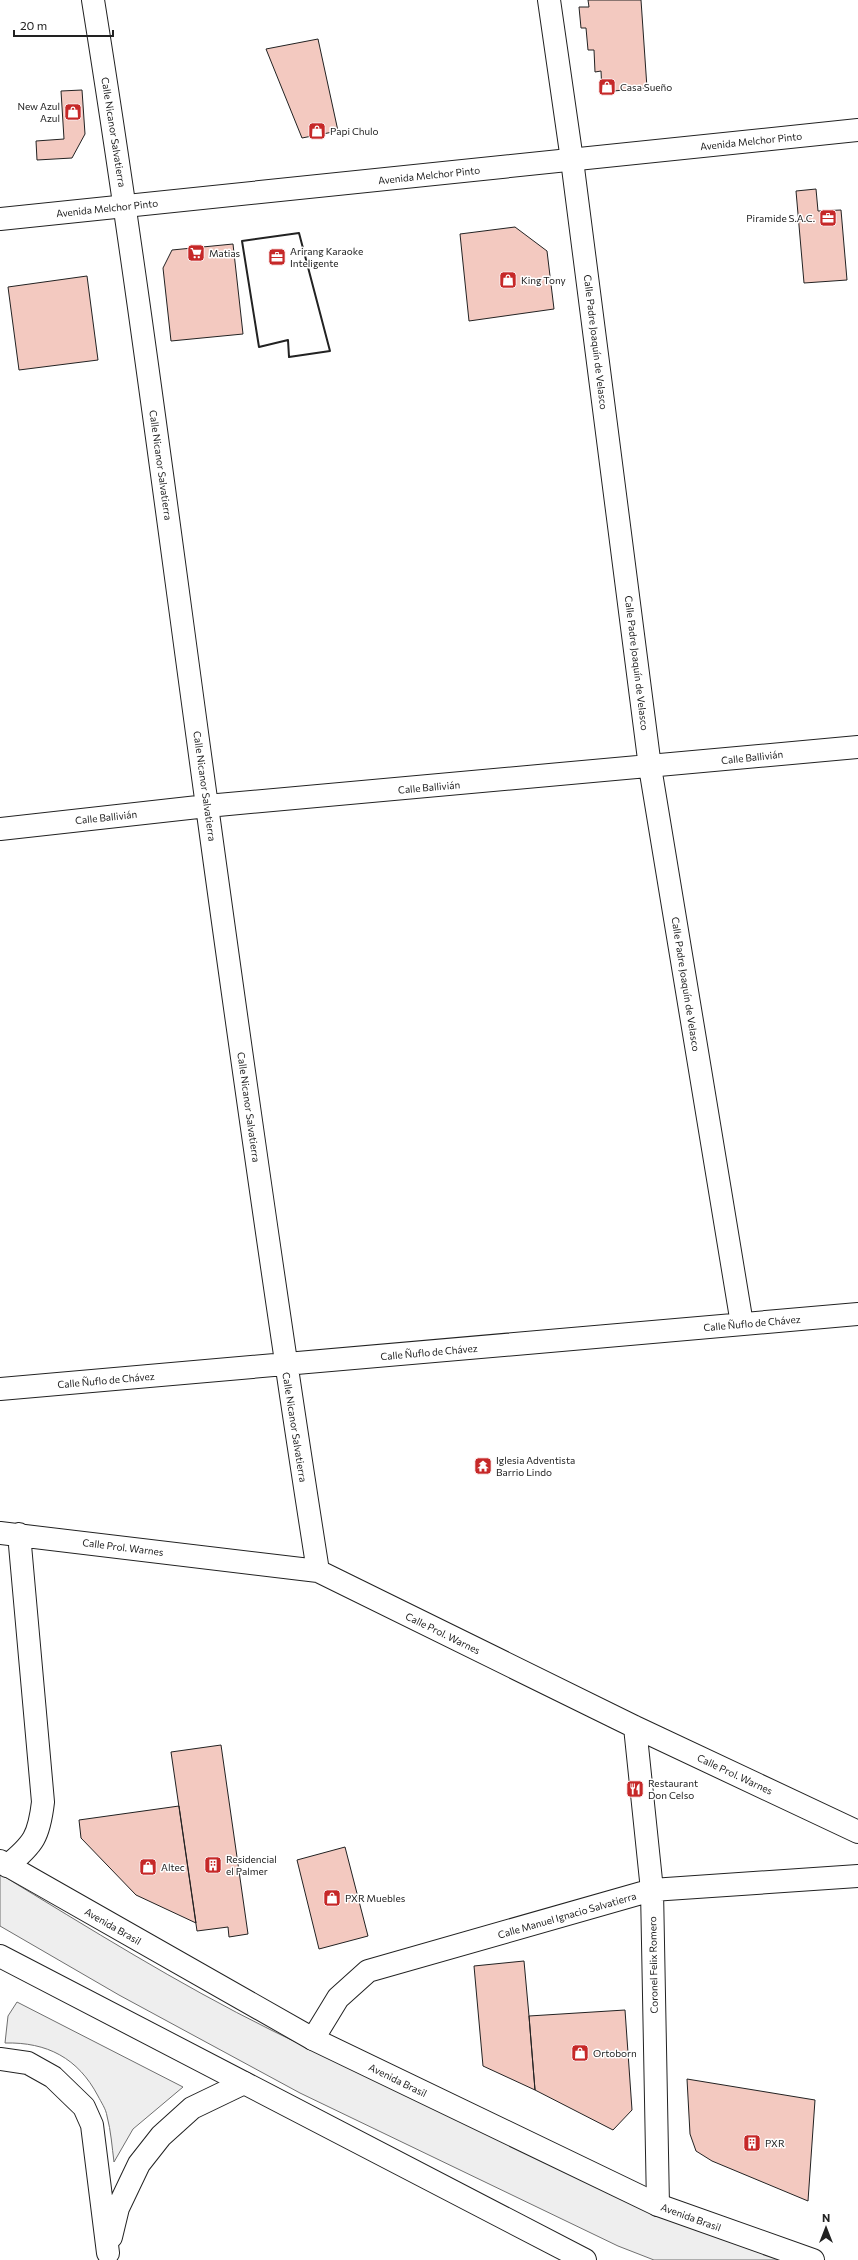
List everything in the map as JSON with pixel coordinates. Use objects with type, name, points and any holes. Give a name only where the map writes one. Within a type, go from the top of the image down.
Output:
[{"type":"street","name":"Calle Nicanor Salvatierra","points":[[93,0],[126,206],[207,806],[286,1364],[318,1572]]},
{"type":"street","name":"Calle Padre Joaquín de Velasco","points":[[549,0],[572,160],[650,767],[742,1324]]},
{"type":"street","name":"Avenida Melchor Pinto","points":[[0,219],[858,130]]},
{"type":"street","name":"Calle Ballivián","points":[[0,829],[207,806],[858,747]]},
{"type":"street","name":"Calle Ñuflo de Chávez","points":[[0,1389],[858,1314]]},
{"type":"street","name":"Calle Prol. Warnes","points":[[10,1533],[318,1572],[635,1726],[858,1832]]},
{"type":"street","points":[[4,1864],[25,1852],[39,1829],[42,1802],[10,1533]]},
{"type":"street","name":"Coronel Felix Romero","points":[[635,1726],[652,1890],[658,2205]]},
{"type":"street","name":"Avenida Brasil","points":[[4,1864],[313,2039],[658,2205],[813,2260]]},
{"type":"street","name":"Calle Manuel Ignacio Salvatierra","points":[[313,2039],[338,1998],[368,1971],[652,1890],[858,1876]]},
{"type":"street","points":[[0,1956],[586,2260]]},
{"type":"street","points":[[0,2059],[28,2063],[53,2076],[84,2107],[92,2125],[108,2257]]},
{"type":"street","points":[[108,2257],[118,2208],[139,2164],[161,2136],[192,2108],[244,2083]]},
{"type":"shaded area","points":[[0,1874],[168,1975],[236,2012],[334,2061],[591,2177],[786,2260],[654,2260],[618,2246],[300,2093],[119,1995],[0,1926]]},
{"type":"shaded area","points":[[17,2002],[183,2087],[133,2129],[114,2162],[110,2127],[106,2111],[90,2083],[81,2072],[71,2062],[48,2049],[20,2043],[5,2043],[8,2016]]},
{"type":"building","points":[[588,0],[641,0],[647,88],[602,92],[601,71],[595,72],[594,50],[588,50],[586,28],[581,28],[579,7],[589,7]]},
{"type":"building","points":[[318,39],[338,131],[302,138],[266,49]]},
{"type":"building","name":"New Azul Azul","points":[[82,90],[85,134],[72,158],[37,160],[36,141],[64,139],[61,91]]},
{"type":"building","points":[[816,189],[818,211],[841,210],[847,280],[804,283],[796,191]]},
{"type":"building","name":"King Tony","points":[[515,227],[547,251],[554,309],[469,321],[460,234]]},
{"type":"building","points":[[233,244],[243,334],[171,341],[163,268],[172,250]]},
{"type":"building","points":[[87,276],[98,360],[19,370],[8,287]]},
{"type":"building","name":"Residencial el Palmer","points":[[221,1745],[248,1934],[229,1937],[228,1927],[197,1931],[171,1752]]},
{"type":"building","name":"Altec","points":[[179,1806],[196,1923],[136,1895],[81,1838],[79,1820]]},
{"type":"building","name":"PXR Muebles","points":[[345,1847],[368,1936],[319,1949],[297,1860]]},
{"type":"building","points":[[524,1961],[535,2090],[483,2066],[474,1966]]},
{"type":"building","name":"Ortoborn","points":[[625,2010],[632,2110],[613,2130],[535,2090],[529,2016]]},
{"type":"building","name":"PXR","points":[[687,2079],[815,2100],[808,2201],[712,2161],[696,2151],[690,2134]]},
{"type":"wall","points":[[299,233],[330,351],[289,357],[288,340],[259,347],[242,241],[299,233]]},
{"type":"place","name":"Casa Sueño","points":[[607,87]]},
{"type":"place","name":"New Azul Azul","points":[[73,112]]},
{"type":"place","name":"Papi Chulo","points":[[317,131]]},
{"type":"place","name":"Piramide S.A.C.","points":[[828,218]]},
{"type":"place","name":"Matias","points":[[196,253]]},
{"type":"place","name":"Arirang Karaoke Inteligente","points":[[277,257]]},
{"type":"place","name":"King Tony","points":[[508,280]]},
{"type":"place","name":"Iglesia Adventista Barrio Lindo","points":[[483,1466]]},
{"type":"place","name":"Restaurant Don Celso","points":[[635,1789]]},
{"type":"place","name":"Residencial el Palmer","points":[[213,1865]]},
{"type":"place","name":"Altec","points":[[148,1867]]},
{"type":"place","name":"PXR Muebles","points":[[332,1898]]},
{"type":"place","name":"Ortoborn","points":[[580,2053]]},
{"type":"place","name":"PXR","points":[[752,2143]]}]
